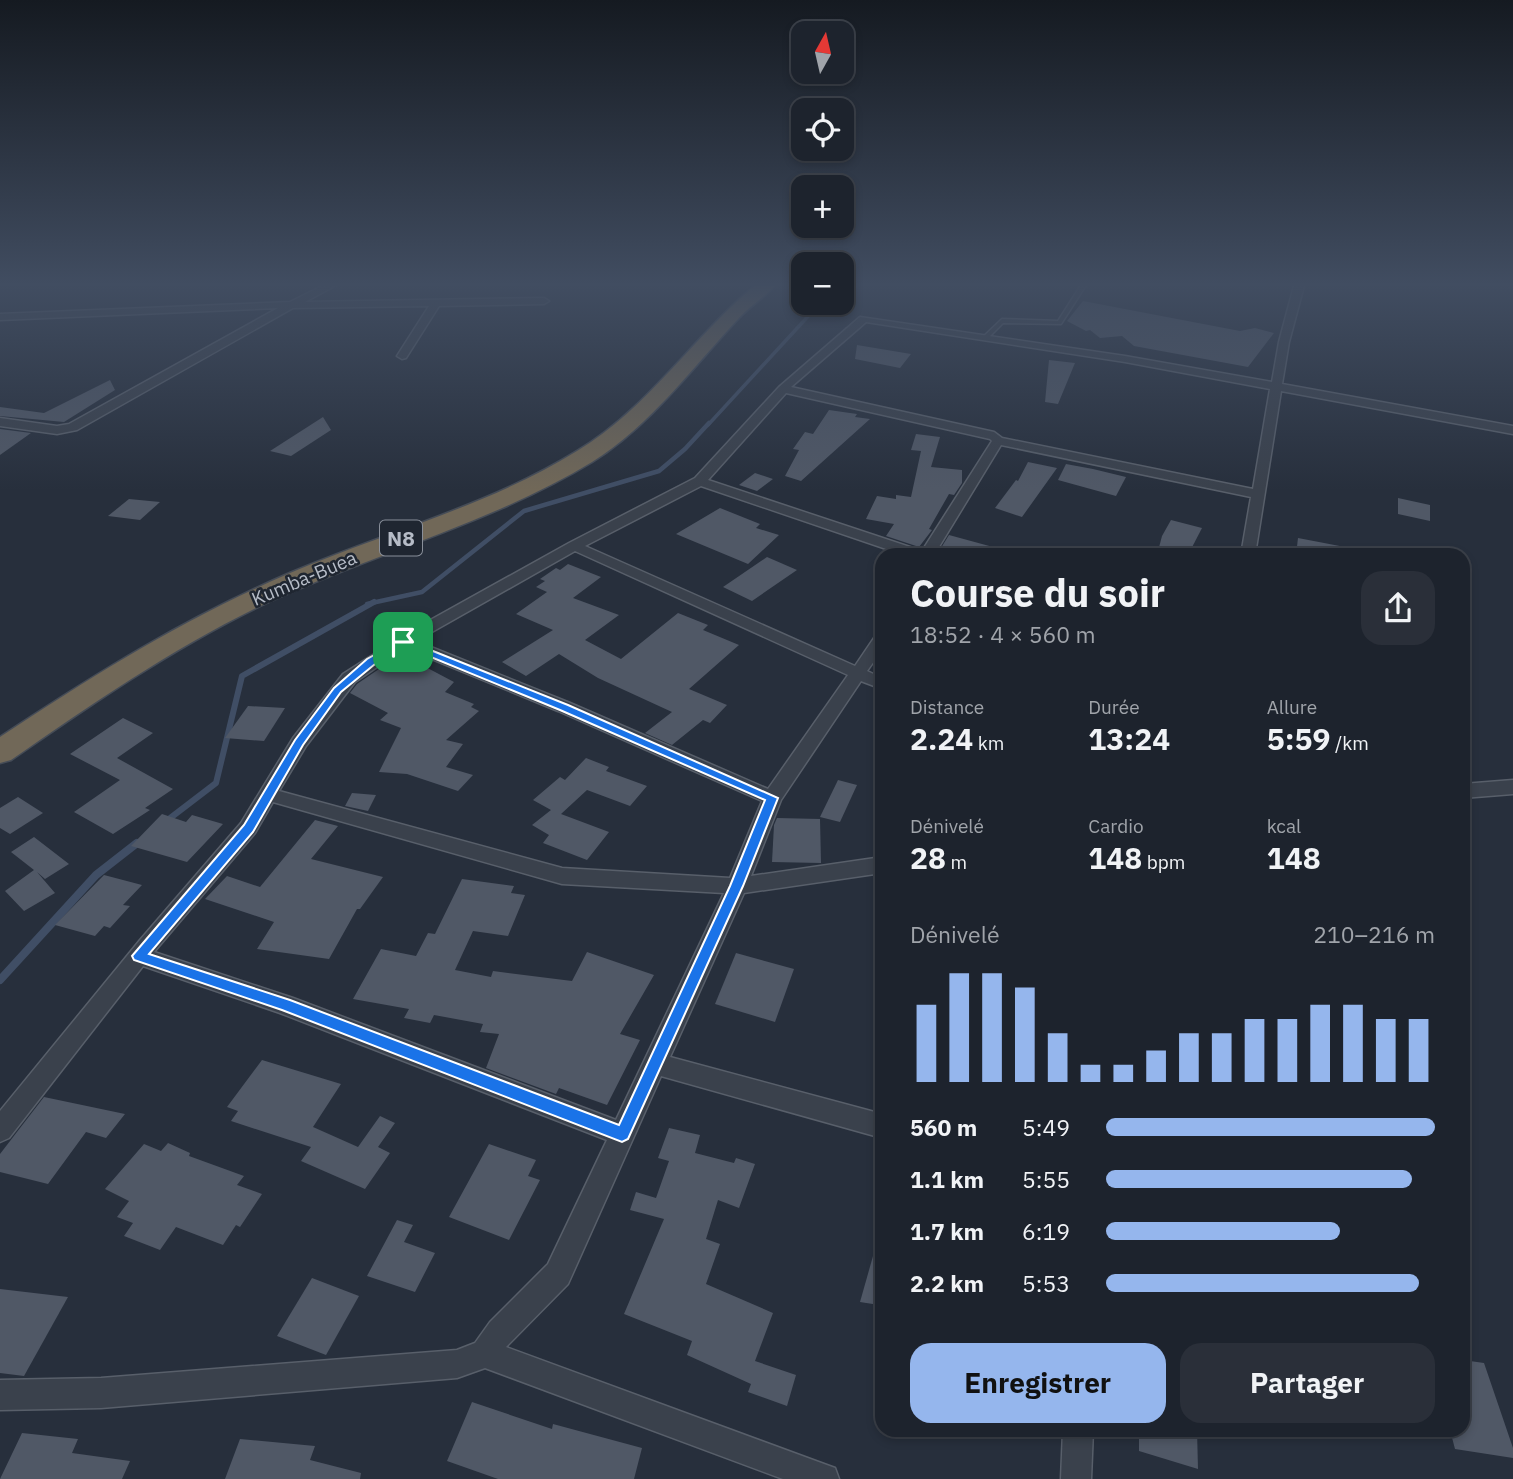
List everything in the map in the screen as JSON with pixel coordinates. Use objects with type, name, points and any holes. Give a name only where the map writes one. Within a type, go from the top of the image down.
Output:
[{"type":"highway","name":"Kumba-Buea","points":[[0,752],[154,651],[228,611],[302,578],[523,489],[598,449],[621,432],[697,351]]},
{"type":"street","points":[[0,422],[57,430],[72,428],[210,351]]},
{"type":"street","points":[[402,356],[405,351]]},
{"type":"street","points":[[0,1130],[139,956],[259,814],[267,794],[299,742],[337,690],[371,662],[403,642],[574,546],[700,481],[783,389],[827,351]]},
{"type":"street","points":[[1069,351],[1513,430]]},
{"type":"street","points":[[1249,548],[1256,494],[1284,351]]},
{"type":"street","points":[[783,389],[994,436],[998,441],[1256,494]]},
{"type":"street","points":[[931,548],[998,441]]},
{"type":"street","points":[[700,481],[898,548]]},
{"type":"street","points":[[574,546],[875,682]]},
{"type":"street","points":[[403,642],[564,707],[772,798]]},
{"type":"street","points":[[485,1354],[491,1342],[546,1291],[558,1274],[737,886],[772,798],[875,648]]},
{"type":"street","points":[[1470,790],[1513,787]]},
{"type":"street","points":[[267,794],[562,876],[737,886],[875,866]]},
{"type":"street","points":[[139,956],[285,1005],[622,1134]]},
{"type":"street","points":[[655,1064],[875,1124]]},
{"type":"street","points":[[0,1395],[101,1393],[457,1364],[485,1354],[824,1479]]},
{"type":"street","points":[[1076,1479],[1078,1437]]},
{"type":"building","points":[[856,351],[911,354],[900,368],[855,359]]},
{"type":"building","points":[[1161,351],[1260,351],[1248,367]]},
{"type":"building","points":[[1049,360],[1075,363],[1058,404],[1045,402]]},
{"type":"building","points":[[110,380],[115,390],[64,422],[0,416],[0,407],[44,413]]},
{"type":"building","points":[[829,410],[870,419],[801,481],[785,476],[799,450],[793,449],[805,432],[813,434]]},
{"type":"building","points":[[323,417],[331,430],[291,456],[270,451]]},
{"type":"building","points":[[0,429],[31,433],[0,455]]},
{"type":"building","points":[[916,434],[940,437],[931,467],[962,470],[962,483],[954,495],[949,494],[929,529],[932,530],[919,547],[886,536],[894,524],[866,519],[877,496],[896,499],[896,495],[911,497],[921,451],[911,450]]},
{"type":"building","points":[[1028,462],[1057,468],[1022,517],[995,508],[1016,480],[1018,481]]},
{"type":"building","points":[[1066,464],[1126,477],[1116,496],[1058,480]]},
{"type":"building","points":[[755,473],[773,479],[757,491],[739,485]]},
{"type":"building","points":[[1398,498],[1430,505],[1430,521],[1398,514]]},
{"type":"building","points":[[129,499],[160,502],[140,520],[108,516]]},
{"type":"building","points":[[720,508],[760,524],[756,528],[779,535],[748,564],[676,534]]},
{"type":"building","points":[[1171,520],[1202,528],[1192,548],[1159,548]]},
{"type":"building","points":[[949,535],[997,548],[941,548]]},
{"type":"building","points":[[1298,538],[1345,547],[1345,548],[1297,548]]},
{"type":"building","points":[[767,557],[797,570],[752,601],[723,587]]},
{"type":"building","points":[[568,564],[601,577],[573,598],[619,615],[585,640],[621,659],[678,613],[708,625],[703,630],[739,645],[689,689],[727,705],[710,723],[703,720],[672,745],[645,733],[672,712],[598,678],[559,654],[526,676],[502,662],[553,630],[516,614],[547,592],[536,587],[545,581],[540,579],[556,568],[560,570]]},
{"type":"building","points":[[401,654],[454,682],[445,692],[474,704],[471,707],[479,711],[446,740],[463,744],[446,767],[473,775],[458,791],[407,774],[379,772],[401,728],[380,720],[388,713],[350,693],[357,684]]},
{"type":"building","points":[[248,706],[285,708],[264,741],[225,738]]},
{"type":"building","points":[[123,718],[153,733],[117,758],[173,789],[145,808],[150,810],[113,834],[74,812],[120,780],[70,754]]},
{"type":"building","points":[[586,758],[609,767],[606,771],[647,786],[630,806],[587,790],[561,814],[609,832],[587,860],[543,843],[549,835],[532,825],[551,810],[533,800],[560,777],[565,780]]},
{"type":"building","points":[[838,780],[857,785],[840,822],[820,817]]},
{"type":"building","points":[[352,793],[376,795],[368,811],[345,806]]},
{"type":"building","points":[[18,797],[43,813],[10,834],[0,828],[0,808]]},
{"type":"building","points":[[162,814],[186,822],[192,815],[223,824],[187,862],[131,846]]},
{"type":"building","points":[[777,818],[820,819],[821,863],[772,862],[774,825]]},
{"type":"building","points":[[315,820],[338,826],[311,859],[383,877],[360,909],[357,909],[329,959],[257,949],[274,922],[205,899],[227,876],[260,887]]},
{"type":"building","points":[[34,837],[69,864],[45,879],[37,872],[55,893],[24,911],[5,891],[34,870],[11,852]]},
{"type":"building","points":[[104,875],[142,885],[123,905],[130,906],[110,928],[104,926],[95,936],[55,925]]},
{"type":"building","points":[[462,879],[514,886],[511,893],[525,895],[508,936],[473,931],[455,970],[491,977],[493,971],[572,981],[587,952],[654,975],[620,1034],[640,1040],[607,1105],[559,1088],[556,1094],[486,1068],[499,1034],[480,1032],[483,1024],[434,1015],[430,1023],[404,1018],[409,1009],[353,999],[381,949],[416,956],[428,933],[435,934]]},
{"type":"building","points":[[736,953],[794,969],[775,1022],[715,1004]]},
{"type":"building","points":[[262,1060],[341,1084],[313,1127],[358,1147],[380,1116],[395,1123],[378,1147],[390,1153],[365,1189],[301,1161],[311,1147],[231,1121],[238,1111],[227,1107]]},
{"type":"building","points":[[44,1097],[125,1114],[106,1138],[86,1132],[48,1184],[0,1172],[0,1154]]},
{"type":"building","points":[[669,1128],[700,1135],[695,1153],[734,1163],[736,1158],[755,1164],[739,1208],[718,1200],[706,1239],[720,1244],[706,1284],[773,1313],[755,1361],[796,1375],[787,1406],[748,1392],[751,1384],[687,1355],[692,1341],[624,1314],[664,1219],[630,1210],[636,1192],[656,1198],[669,1161],[658,1158]]},
{"type":"building","points":[[168,1143],[190,1153],[189,1156],[244,1176],[237,1185],[262,1194],[240,1227],[236,1225],[223,1245],[176,1227],[160,1250],[124,1236],[133,1223],[117,1217],[129,1201],[105,1189],[144,1144],[161,1151]]},
{"type":"building","points":[[489,1144],[536,1160],[528,1176],[540,1180],[509,1240],[449,1217]]},
{"type":"building","points":[[397,1220],[413,1225],[404,1242],[435,1253],[415,1292],[367,1276]]},
{"type":"building","points":[[875,1249],[875,1304],[860,1302]]},
{"type":"building","points":[[312,1278],[359,1296],[326,1355],[277,1336]]},
{"type":"building","points":[[0,1289],[68,1297],[24,1376],[0,1373]]},
{"type":"building","points":[[1470,1361],[1484,1363],[1513,1448],[1513,1458],[1455,1449],[1452,1437],[1470,1437]]},
{"type":"building","points":[[472,1402],[552,1429],[553,1424],[642,1448],[634,1479],[498,1479],[447,1461]]},
{"type":"building","points":[[22,1433],[78,1439],[72,1453],[130,1461],[122,1479],[0,1479]]},
{"type":"building","points":[[1139,1437],[1197,1437],[1198,1469],[1139,1451]]},
{"type":"building","points":[[240,1439],[315,1446],[310,1460],[361,1473],[360,1479],[225,1479]]},
{"type":"waterway","points":[[708,425],[776,351]]},
{"type":"waterway","points":[[373,603],[422,592],[524,511],[659,471],[685,449],[709,423]]},
{"type":"waterway","points":[[165,822],[216,783],[242,676],[373,603]]},
{"type":"waterway","points":[[367,604],[373,603]]},
{"type":"waterway","points":[[0,980],[96,875],[137,843]]},
{"type":"route","points":[[403,642],[564,707],[772,798],[737,886],[622,1134],[285,1005],[139,956],[259,814],[267,794],[299,742],[337,690],[349,678],[403,642]]}]
